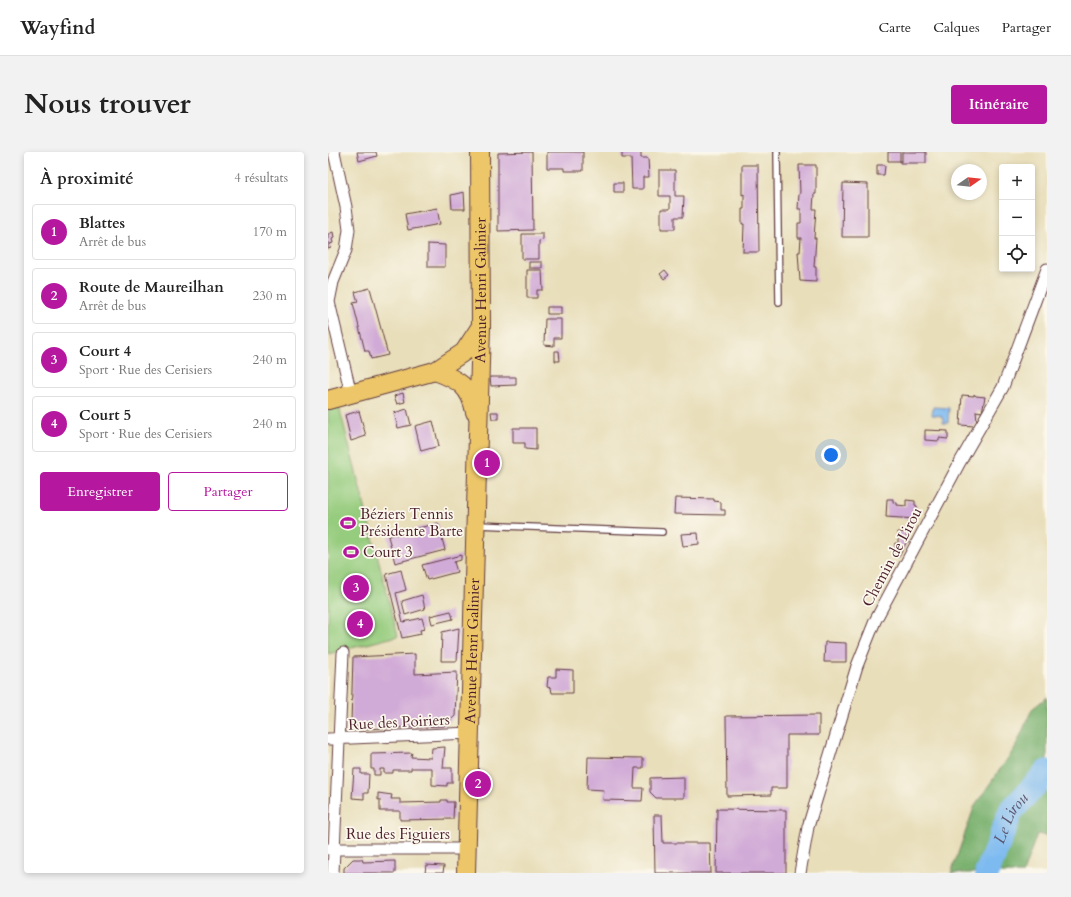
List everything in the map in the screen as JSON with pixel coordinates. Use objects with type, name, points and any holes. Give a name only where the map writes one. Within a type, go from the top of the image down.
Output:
[{"type":"main road","name":"Avenue Henri Galinier","points":[[466,873],[481,326],[480,152]]},
{"type":"main road","points":[[328,400],[435,371],[464,352],[481,326]]},
{"type":"main road","name":"Avenue Henri Galinier","points":[[435,371],[456,379],[464,386],[473,401],[479,429]]},
{"type":"street","points":[[334,152],[346,207],[349,230],[346,250],[333,282],[330,302],[351,394]]},
{"type":"street","name":"Chemin de Lirou","points":[[800,873],[808,827],[832,744],[862,653],[890,593],[960,462],[1003,387],[1047,269]]},
{"type":"street","points":[[333,873],[331,849],[333,739],[343,653]]},
{"type":"street","name":"Rue des Poiriers","points":[[333,739],[471,733]]},
{"type":"street","name":"Rue des Figuiers","points":[[331,849],[467,849]]},
{"type":"lane","points":[[777,152],[779,302]]},
{"type":"lane","points":[[476,524],[662,532]]},
{"type":"green space","name":"Béziers Tennis Présidente Barte","points":[[339,406],[398,636],[328,654],[328,410]]},
{"type":"green space","points":[[1047,697],[1047,836],[1037,834],[1023,873],[951,873],[975,805],[1015,748],[1032,709]]},
{"type":"water","points":[[933,407],[949,408],[948,423],[943,423],[941,416],[932,415]]},
{"type":"building","points":[[357,152],[376,152],[377,156],[359,161]]},
{"type":"building","points":[[532,152],[533,230],[498,231],[498,153]]},
{"type":"building","points":[[547,152],[583,152],[583,171],[564,171],[564,168],[547,168]]},
{"type":"building","points":[[622,152],[641,152],[641,158],[648,158],[649,177],[643,177],[643,189],[632,189],[631,158],[622,158]]},
{"type":"building","points":[[888,152],[900,152],[900,161],[888,161]]},
{"type":"building","points":[[902,152],[926,152],[926,163],[900,163],[900,161],[902,161]]},
{"type":"building","points":[[742,165],[758,165],[759,252],[743,252],[744,224],[742,224],[742,209],[744,209],[744,194],[742,195]]},
{"type":"building","points":[[799,165],[816,165],[816,194],[814,194],[813,209],[816,209],[814,267],[816,267],[816,282],[800,281],[798,252],[800,252],[801,238],[798,238],[798,223],[801,223],[801,209],[798,209],[800,194]]},
{"type":"building","points":[[877,165],[885,165],[884,175],[877,175]]},
{"type":"building","points":[[659,170],[675,170],[675,196],[684,196],[683,217],[675,217],[675,229],[661,229],[661,209],[670,209],[670,196],[659,196]]},
{"type":"building","points":[[614,183],[623,183],[623,192],[614,192]]},
{"type":"building","points":[[843,183],[868,184],[868,237],[842,237]]},
{"type":"building","points":[[464,192],[465,209],[452,209],[451,195]]},
{"type":"building","points":[[437,208],[440,224],[408,230],[405,214]]},
{"type":"building","points":[[333,232],[333,243],[330,244],[331,248],[328,249],[328,234]]},
{"type":"building","points":[[522,234],[543,234],[543,240],[539,241],[539,259],[522,259]]},
{"type":"building","points":[[428,244],[445,245],[445,267],[428,267]]},
{"type":"building","points":[[529,262],[542,262],[542,268],[529,268]]},
{"type":"building","points":[[527,270],[542,270],[543,290],[537,290],[537,298],[527,298]]},
{"type":"building","points":[[665,270],[669,275],[664,279],[660,274]]},
{"type":"building","points":[[370,288],[388,355],[371,359],[369,351],[365,351],[353,303],[358,302],[355,292]]},
{"type":"building","points":[[547,307],[561,307],[561,314],[547,314]]},
{"type":"building","points":[[545,319],[561,319],[561,338],[554,338],[554,346],[544,345]]},
{"type":"building","points":[[555,351],[559,351],[560,361],[555,361]]},
{"type":"building","points":[[490,377],[516,377],[516,385],[491,386]]},
{"type":"building","points":[[403,393],[405,402],[397,404],[394,396]]},
{"type":"building","points":[[974,394],[976,396],[985,397],[982,412],[976,411],[977,422],[974,426],[960,425],[962,395],[974,396]]},
{"type":"building","points":[[407,409],[411,425],[398,428],[394,413]]},
{"type":"building","points":[[359,411],[366,436],[351,441],[345,415]]},
{"type":"building","points":[[491,412],[498,412],[498,419],[492,419]]},
{"type":"building","points":[[433,421],[439,446],[421,451],[415,426]]},
{"type":"building","points":[[513,428],[536,428],[536,450],[525,449],[525,443],[513,443]]},
{"type":"building","points":[[925,430],[948,431],[948,439],[939,438],[939,441],[925,440]]},
{"type":"building","points":[[675,498],[714,499],[714,501],[721,502],[721,510],[725,510],[725,515],[674,514]]},
{"type":"building","points":[[887,499],[893,499],[893,502],[897,503],[897,505],[906,506],[906,500],[915,501],[915,505],[917,506],[916,519],[886,517]]},
{"type":"building","points":[[438,523],[445,550],[395,563],[388,536]]},
{"type":"building","points":[[898,532],[907,533],[906,543],[899,557],[894,557],[895,543],[898,544]]},
{"type":"building","points":[[698,533],[699,544],[683,546],[681,534]]},
{"type":"building","points":[[461,555],[461,560],[454,562],[457,572],[427,580],[422,565]]},
{"type":"building","points":[[401,570],[406,590],[396,593],[403,622],[422,618],[425,629],[420,630],[421,634],[402,638],[386,574]]},
{"type":"building","points":[[422,595],[425,609],[405,615],[402,601]]},
{"type":"building","points":[[451,611],[453,619],[432,624],[430,616]]},
{"type":"building","points":[[459,628],[457,661],[441,661],[442,632]]},
{"type":"building","points":[[825,642],[846,643],[846,662],[824,662]]},
{"type":"building","points":[[415,654],[415,674],[457,672],[455,716],[444,726],[361,729],[351,723],[353,657]]},
{"type":"building","points":[[556,669],[573,670],[573,693],[552,693],[551,688],[547,687],[548,677],[556,677]]},
{"type":"building","points":[[819,715],[819,735],[787,735],[787,788],[771,788],[771,795],[727,796],[726,716]]},
{"type":"building","points":[[445,747],[443,768],[452,768],[452,783],[447,783],[447,786],[432,785],[432,768],[393,770],[393,773],[384,773],[384,769],[380,769],[380,775],[374,775],[374,769],[371,769],[371,754],[412,753],[411,757],[431,758],[432,748]]},
{"type":"building","points":[[588,757],[643,758],[643,768],[635,768],[634,788],[643,788],[642,801],[603,800],[604,790],[587,789]]},
{"type":"building","points":[[354,769],[361,769],[361,774],[369,774],[368,793],[364,793],[364,799],[352,798]]},
{"type":"building","points":[[684,777],[684,798],[656,798],[650,792],[650,778]]},
{"type":"building","points":[[378,793],[392,795],[391,799],[400,799],[400,803],[441,802],[441,800],[454,802],[453,819],[400,820],[400,811],[380,811],[380,799],[378,800]]},
{"type":"building","points":[[717,809],[786,810],[786,873],[716,873]]},
{"type":"building","points":[[654,815],[662,815],[663,843],[710,843],[711,873],[655,873]]},
{"type":"building","points":[[353,859],[362,859],[363,862],[395,861],[395,873],[344,873],[344,868]]},
{"type":"building","points":[[426,865],[444,866],[443,873],[425,873]]},
{"type":"waterway","name":"Le Lirou","points":[[987,873],[1011,811],[1047,772]]},
{"type":"place","name":"Blattes","points":[[487,463]]},
{"type":"place","name":"Béziers Tennis Présidente Barte","points":[[348,523]]},
{"type":"place","name":"Court 3","points":[[351,552]]},
{"type":"place","name":"Court 4","points":[[356,588]]},
{"type":"place","name":"Court 5","points":[[360,624]]},
{"type":"place","name":"Route de Maureilhan","points":[[478,784]]}]
